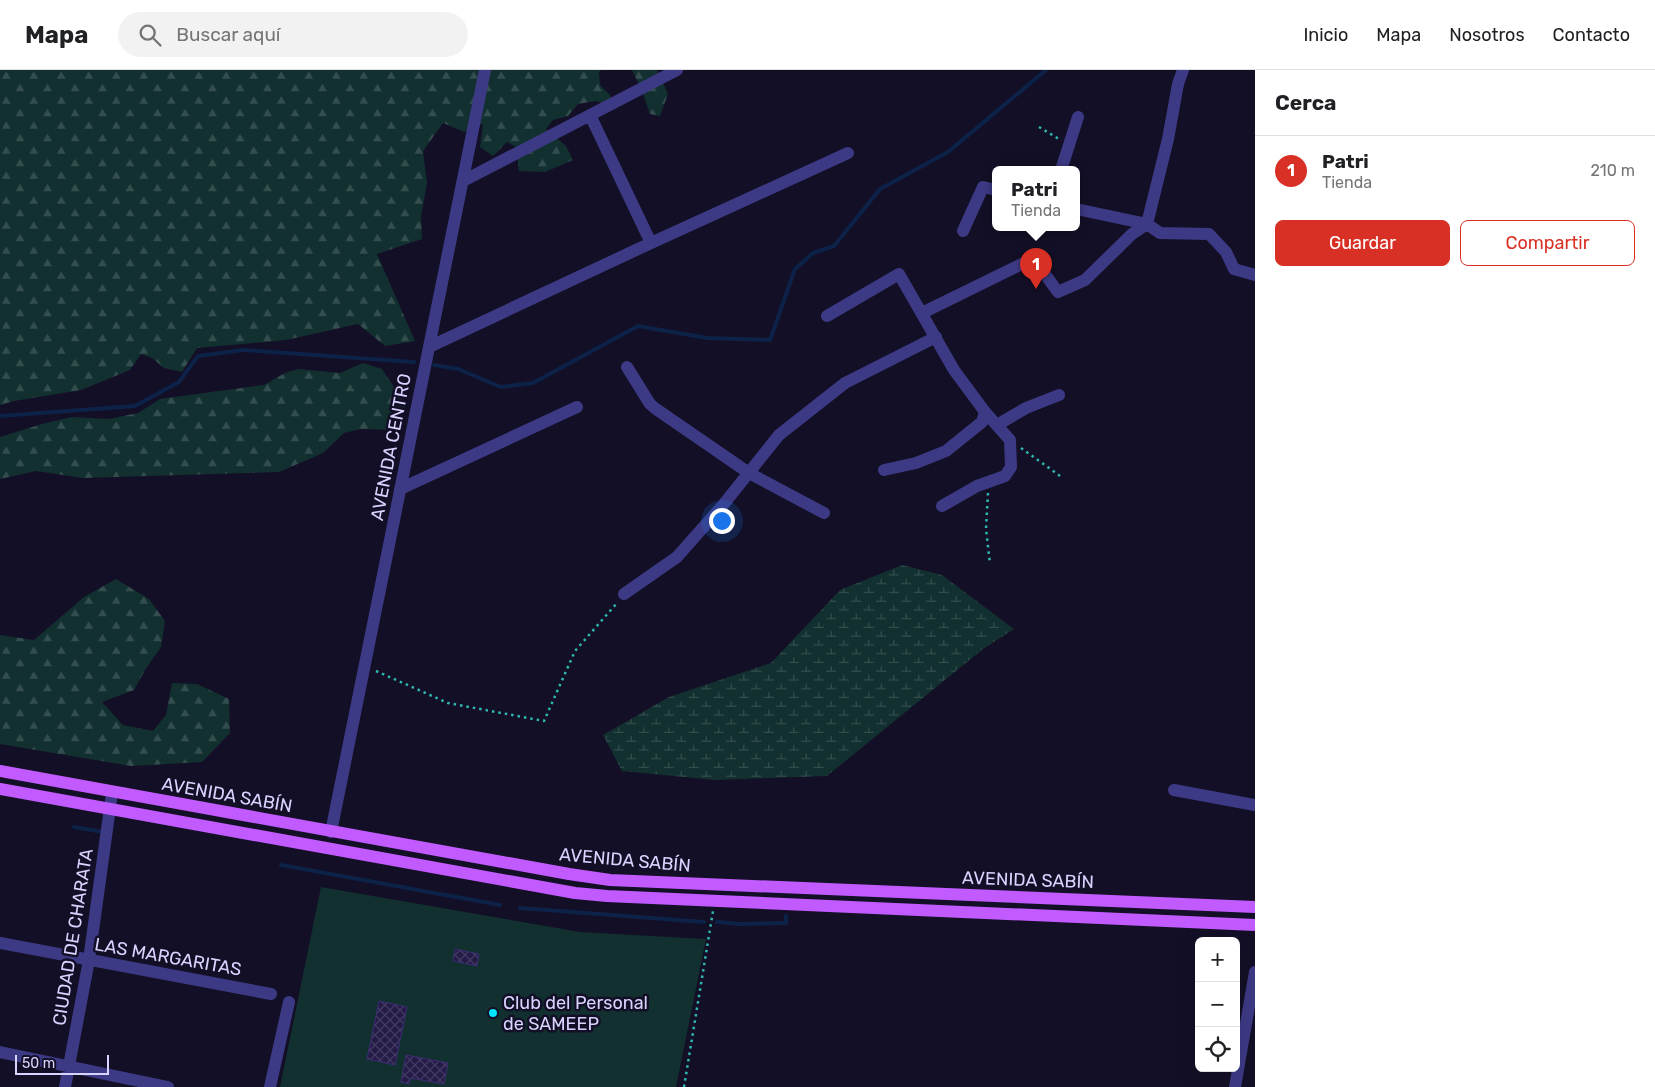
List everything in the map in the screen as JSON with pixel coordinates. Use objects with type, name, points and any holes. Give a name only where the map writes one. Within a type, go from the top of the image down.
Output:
[{"type":"main road","name":"AVENIDA SABÍN","points":[[0,771],[331,832],[610,880],[1255,907]]},
{"type":"main road","name":"AVENIDA SABÍN","points":[[0,789],[576,892],[608,896],[1255,925]]},
{"type":"street","name":"AVENIDA CENTRO","points":[[331,832],[485,70]]},
{"type":"street","points":[[463,181],[677,70]]},
{"type":"street","points":[[922,313],[1026,262],[1038,265],[1058,292],[1085,280],[1132,234],[1147,224],[1168,139],[1178,84],[1183,70]]},
{"type":"street","points":[[590,115],[651,243]]},
{"type":"street","points":[[1062,166],[1078,117]]},
{"type":"street","points":[[429,347],[848,153]]},
{"type":"street","points":[[963,232],[983,187],[992,189]]},
{"type":"street","points":[[1080,210],[1147,224],[1160,234],[1210,234],[1226,252],[1234,269],[1255,275]]},
{"type":"street","points":[[827,316],[899,274],[954,370],[985,412],[1010,440],[1011,466],[1005,476],[977,486],[942,506]]},
{"type":"street","points":[[624,594],[677,557],[723,506],[779,435],[845,383],[936,337]]},
{"type":"street","points":[[627,367],[650,404],[749,473],[824,513]]},
{"type":"street","points":[[997,425],[1026,408],[1059,395]]},
{"type":"street","points":[[400,489],[577,407]]},
{"type":"street","points":[[884,470],[916,463],[946,451],[982,422],[985,412]]},
{"type":"street","points":[[1174,790],[1255,805]]},
{"type":"street","name":"CIUDAD DE CHARATA","points":[[65,1087],[89,960],[112,792]]},
{"type":"street","name":"LAS MARGARITAS","points":[[0,943],[271,994]]},
{"type":"street","points":[[1235,1087],[1249,1043],[1255,972]]},
{"type":"street","points":[[270,1087],[289,1002]]},
{"type":"street","points":[[0,1052],[168,1087]]},
{"type":"path","points":[[1039,127],[1068,145]]},
{"type":"path","points":[[1010,440],[1063,478]]},
{"type":"path","points":[[989,482],[986,529],[990,564]]},
{"type":"path","points":[[364,666],[448,703],[544,721],[575,651],[624,594]]},
{"type":"path","points":[[684,1087],[714,900]]},
{"type":"green space","points":[[0,70],[601,70],[599,72],[600,85],[610,95],[613,107],[596,101],[578,104],[568,116],[553,120],[546,129],[566,146],[573,160],[545,172],[519,171],[516,147],[507,142],[493,156],[480,147],[483,124],[464,132],[443,123],[423,151],[427,183],[421,216],[422,239],[377,254],[415,341],[385,346],[358,324],[286,340],[197,348],[182,372],[164,368],[152,358],[141,354],[130,370],[81,390],[0,405]]},
{"type":"green space","points":[[632,70],[657,70],[668,94],[660,116],[650,114]]},
{"type":"green space","points":[[363,363],[382,369],[406,405],[398,430],[361,429],[344,433],[323,453],[279,472],[83,478],[36,471],[0,479],[0,437],[71,417],[109,419],[138,413],[160,399],[264,385],[285,373],[298,369],[340,373]]},
{"type":"green space","points":[[902,565],[942,575],[1014,629],[983,649],[827,776],[715,780],[622,771],[603,735],[669,697],[771,663],[840,590]]},
{"type":"green space","points":[[116,579],[149,599],[165,621],[161,647],[134,690],[102,702],[123,725],[153,731],[166,715],[172,683],[197,684],[229,699],[230,733],[202,762],[131,766],[0,744],[0,635],[34,640],[84,597]]},
{"type":"green space","name":"Club del Personal de SAMEEP","points":[[321,887],[580,932],[706,939],[676,1087],[280,1087]]},
{"type":"building","points":[[455,949],[479,954],[477,966],[453,961]]},
{"type":"building","points":[[379,1001],[407,1007],[395,1065],[367,1059]]},
{"type":"building","points":[[406,1055],[448,1063],[444,1084],[410,1078],[409,1084],[401,1082]]},
{"type":"waterway","points":[[434,365],[458,369],[501,387],[533,383],[638,326],[707,338],[770,340],[795,269],[813,253],[834,246],[880,189],[948,152],[1046,70]]},
{"type":"waterway","points":[[0,416],[135,406],[179,382],[198,356],[244,350],[414,362]]},
{"type":"waterway","points":[[74,827],[103,832]]},
{"type":"waterway","points":[[281,865],[500,905]]},
{"type":"waterway","points":[[520,908],[704,922]]},
{"type":"waterway","points":[[717,922],[741,924],[786,923],[786,916]]},
{"type":"place","name":"Patri","points":[[1036,289]]},
{"type":"place","name":"Club del Personal de SAMEEP","points":[[493,1013]]}]
